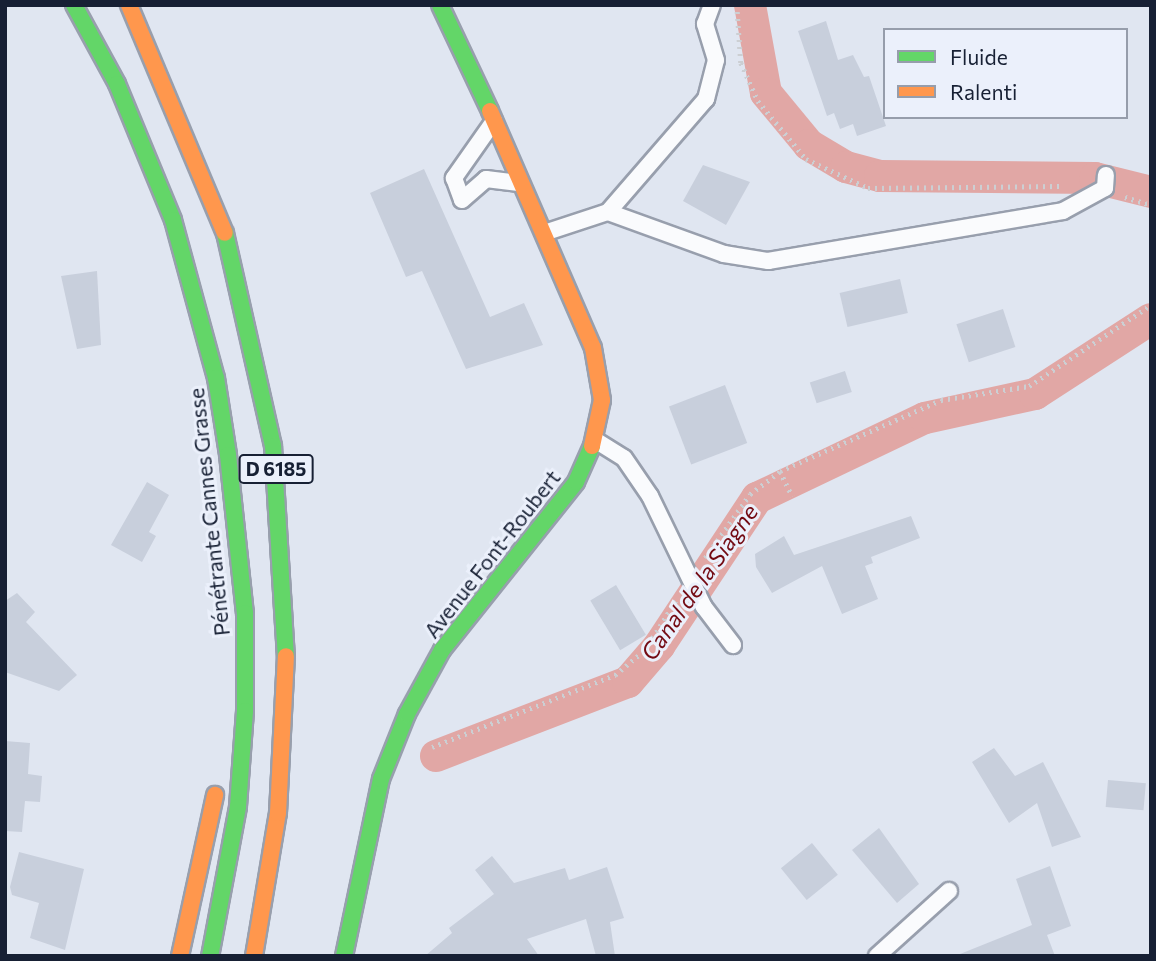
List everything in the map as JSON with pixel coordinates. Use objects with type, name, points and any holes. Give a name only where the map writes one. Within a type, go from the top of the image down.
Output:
[{"type":"main road","name":"Pénétrante Cannes Grasse","points":[[74,5],[146,154],[193,289],[228,455],[245,613],[238,807],[210,956]]},
{"type":"main road","name":"D 6185","points":[[129,5],[181,117],[226,236],[273,446],[288,684],[278,813],[254,956]]},
{"type":"main road","name":"Avenue Font-Roubert","points":[[344,956],[360,899],[381,779],[407,714],[442,650],[576,482],[595,440],[602,400],[593,348],[547,232],[527,184],[440,5]]},
{"type":"main road","points":[[223,743],[245,613]]},
{"type":"main road","points":[[180,956],[217,782]]},
{"type":"main road","name":"Avenue Font-Roubert","points":[[359,956],[360,899]]},
{"type":"lane","points":[[547,232],[608,212],[706,99],[716,60],[705,24],[712,5]]},
{"type":"lane","points":[[496,119],[454,178],[462,200],[486,179],[527,184]]},
{"type":"lane","points":[[608,212],[724,254],[768,261],[1063,211],[1103,186]]},
{"type":"lane","points":[[595,440],[624,458],[650,496],[704,607],[733,645]]},
{"type":"lane","points":[[877,956],[949,891]]},
{"type":"path","points":[[737,5],[741,63],[758,101],[789,142],[834,174],[868,188],[1103,186],[1151,205]]},
{"type":"path","points":[[425,753],[615,675],[645,650],[750,494],[782,474],[941,400],[1029,386],[1151,305]]},
{"type":"path","points":[[782,474],[792,496]]},
{"type":"building","points":[[826,21],[838,60],[853,55],[864,77],[869,76],[886,126],[857,136],[853,124],[840,129],[834,113],[827,116],[798,31]]},
{"type":"building","points":[[703,165],[750,182],[726,225],[683,201]]},
{"type":"building","points":[[424,169],[490,317],[524,303],[543,345],[466,369],[422,271],[406,277],[370,193]]},
{"type":"building","points":[[97,271],[101,345],[77,349],[61,276]]},
{"type":"building","points":[[900,279],[908,313],[847,327],[840,293]]},
{"type":"building","points":[[1003,309],[1015,347],[969,362],[956,324]]},
{"type":"building","points":[[845,371],[852,392],[817,403],[810,382]]},
{"type":"building","points":[[725,385],[747,443],[691,464],[669,407]]},
{"type":"building","points":[[147,482],[169,495],[149,532],[156,536],[142,562],[111,545]]},
{"type":"building","points":[[911,516],[920,538],[871,557],[873,563],[865,566],[878,599],[842,614],[822,566],[772,593],[756,567],[755,554],[784,536],[794,555]]},
{"type":"building","points":[[616,585],[646,635],[620,650],[590,600]]},
{"type":"building","points":[[17,593],[35,612],[26,622],[77,675],[59,691],[5,672],[5,601]]},
{"type":"building","points":[[5,741],[30,743],[28,774],[42,776],[40,802],[25,801],[22,832],[5,831]]},
{"type":"building","points":[[994,748],[1015,776],[1043,762],[1081,837],[1052,847],[1037,803],[1009,823],[972,762]]},
{"type":"building","points":[[1108,780],[1146,783],[1144,810],[1106,807]]},
{"type":"building","points":[[879,828],[919,884],[897,903],[852,850]]},
{"type":"building","points":[[812,843],[838,875],[807,900],[781,868]]},
{"type":"building","points":[[19,852],[84,869],[65,950],[30,938],[39,903],[12,895],[10,887]]},
{"type":"building","points":[[492,856],[514,883],[565,868],[569,880],[607,867],[624,918],[610,922],[615,956],[596,956],[586,919],[527,939],[539,956],[425,956],[452,933],[449,928],[494,894],[475,870]]},
{"type":"building","points":[[1050,866],[1071,926],[1047,935],[1055,956],[955,956],[1032,925],[1016,879]]},
{"type":"waterway","name":"Canal de la Siagne","points":[[750,5],[766,93],[809,145],[846,167],[880,176],[1095,178],[1151,192]]},
{"type":"waterway","name":"Canal de la Siagne","points":[[436,756],[628,682],[659,646],[757,498],[925,418],[1035,394],[1151,319]]},
{"type":"traffic: fast","points":[[74,5],[117,84],[173,220],[216,378],[228,455],[245,613],[245,711],[238,807],[210,956]]},
{"type":"traffic: fast","points":[[440,5],[490,111]]},
{"type":"traffic: fast","points":[[225,233],[273,446],[286,656]]},
{"type":"traffic: fast","points":[[344,956],[381,779],[407,714],[442,650],[576,482],[592,446]]},
{"type":"traffic: slow","points":[[129,5],[225,233]]},
{"type":"traffic: slow","points":[[490,111],[593,348],[602,400],[592,446]]},
{"type":"traffic: slow","points":[[254,956],[278,813],[286,656]]},
{"type":"traffic: slow","points":[[180,956],[215,795]]}]
